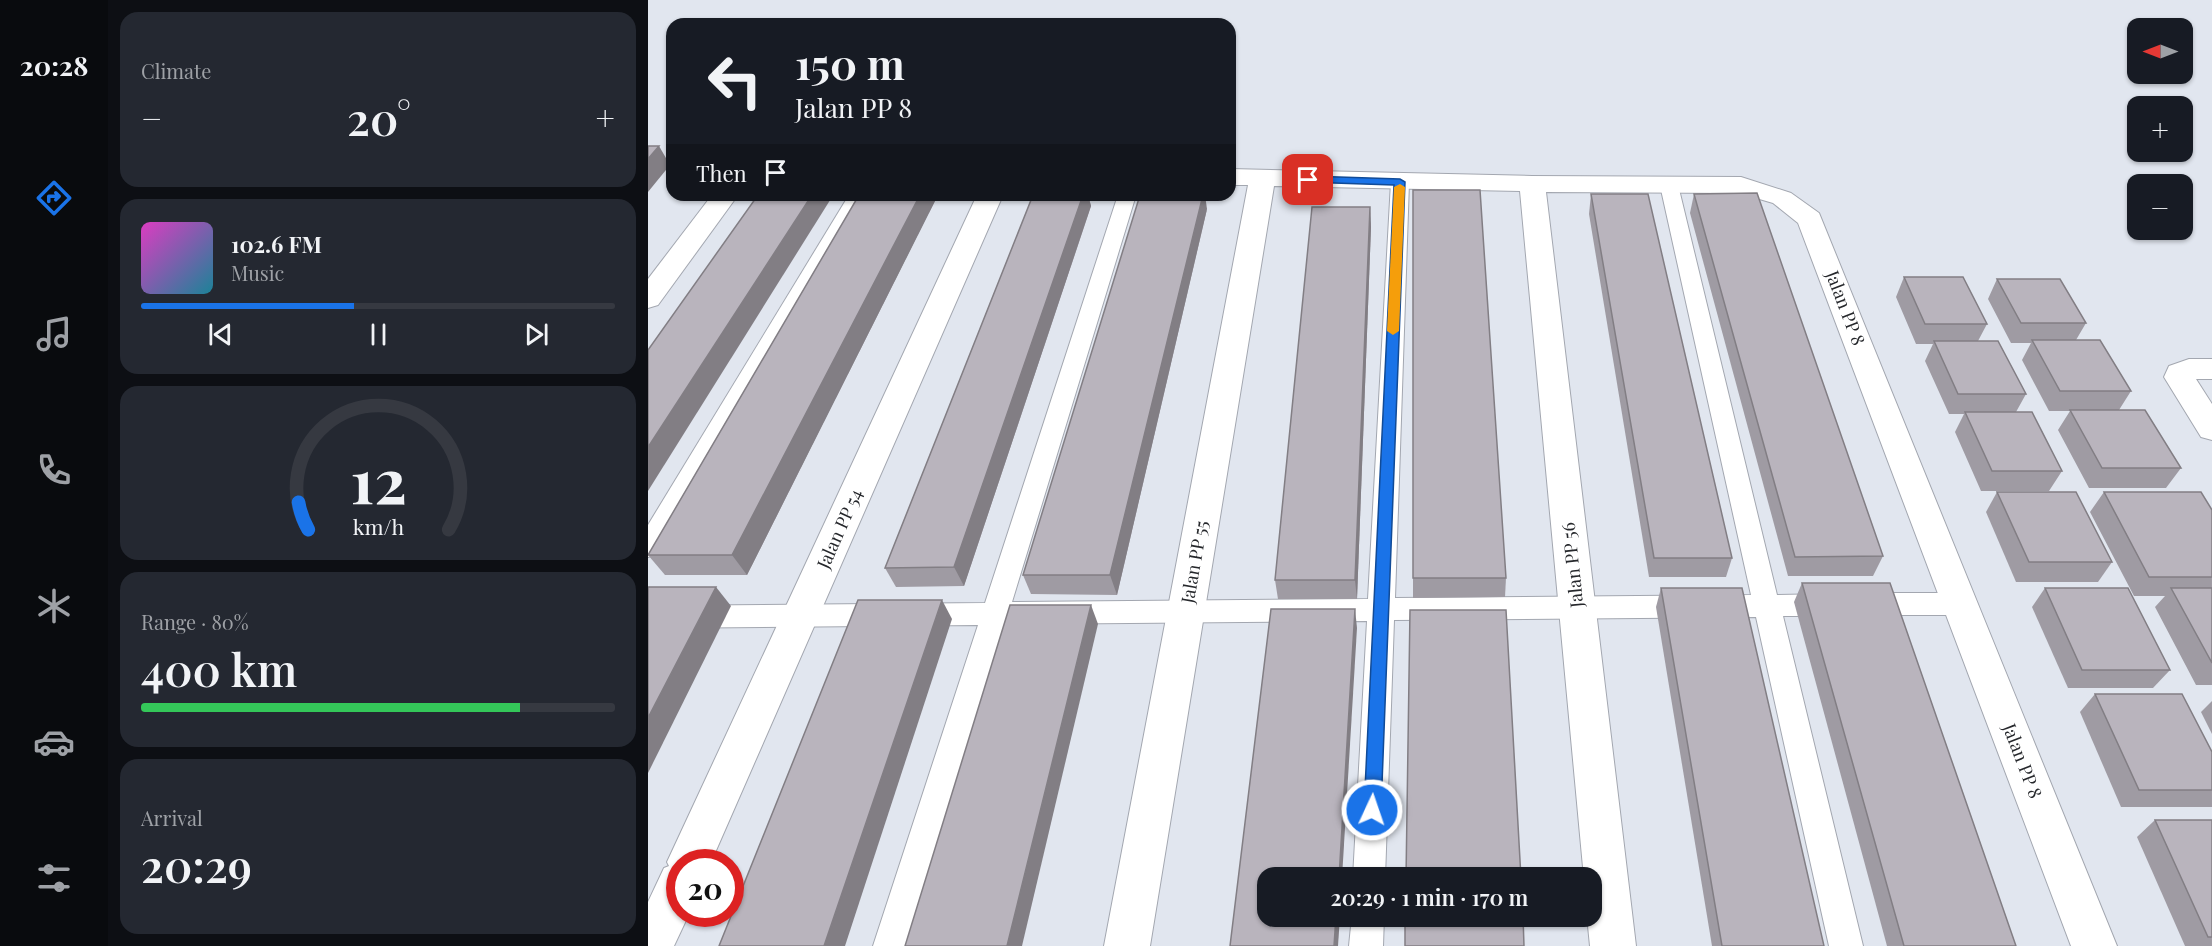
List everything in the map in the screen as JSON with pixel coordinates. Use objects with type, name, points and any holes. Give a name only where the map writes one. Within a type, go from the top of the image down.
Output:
[{"type":"street","name":"Jalan PP 8","points":[[1246,178],[1532,184],[1741,185],[1782,198],[1810,219],[2094,946]]},
{"type":"street","name":"Jalan PP 55","points":[[1127,946],[1186,611],[1246,178]]},
{"type":"street","name":"Jalan PP 56","points":[[1532,184],[1613,946]]},
{"type":"street","points":[[648,299],[721,201]]},
{"type":"street","name":"Jalan PP 54","points":[[695,849],[987,201]]},
{"type":"street","points":[[2212,369],[2189,369],[2180,373],[2179,377],[2212,429]]},
{"type":"street","points":[[651,946],[666,914]]},
{"type":"lane","points":[[1369,867],[1400,182]]},
{"type":"lane","points":[[1669,185],[1846,946]]},
{"type":"lane","points":[[648,547],[854,201]]},
{"type":"lane","points":[[890,946],[1125,201]]},
{"type":"lane","points":[[648,616],[1961,603]]},
{"type":"lane","points":[[1366,946],[1367,927]]},
{"type":"building","points":[[648,146],[659,146],[648,159]]},
{"type":"building","points":[[1413,190],[1480,190],[1506,578],[1413,578]]},
{"type":"building","points":[[1757,193],[1883,556],[1795,557],[1694,194]]},
{"type":"building","points":[[1591,194],[1648,194],[1732,558],[1654,558]]},
{"type":"building","points":[[754,201],[808,201],[648,447],[648,350]]},
{"type":"building","points":[[855,201],[917,201],[732,555],[648,555]]},
{"type":"building","points":[[1031,201],[1081,201],[954,567],[885,568]]},
{"type":"building","points":[[1138,201],[1202,201],[1110,575],[1023,575]]},
{"type":"building","points":[[1312,207],[1370,207],[1355,580],[1275,580]]},
{"type":"building","points":[[1904,277],[1963,277],[1987,324],[1925,324]]},
{"type":"building","points":[[1997,279],[2060,279],[2086,323],[2021,323]]},
{"type":"building","points":[[2032,340],[2100,340],[2131,391],[2060,391]]},
{"type":"building","points":[[1934,341],[1998,341],[2026,394],[1958,394]]},
{"type":"building","points":[[2070,410],[2145,410],[2181,468],[2102,468]]},
{"type":"building","points":[[1965,412],[2032,412],[2062,471],[1992,471]]},
{"type":"building","points":[[1997,492],[2076,492],[2112,562],[2029,562]]},
{"type":"building","points":[[2104,492],[2201,492],[2212,510],[2212,577],[2149,577]]},
{"type":"building","points":[[1802,583],[1890,583],[2016,946],[1904,946]]},
{"type":"building","points":[[648,587],[716,587],[648,718]]},
{"type":"building","points":[[1661,588],[1742,588],[1824,946],[1722,946]]},
{"type":"building","points":[[2045,588],[2128,588],[2170,670],[2082,670]]},
{"type":"building","points":[[2171,588],[2212,588],[2212,663]]},
{"type":"building","points":[[858,600],[942,600],[824,946],[719,946],[727,927],[744,927],[744,884]]},
{"type":"building","points":[[1010,605],[1091,605],[1007,946],[905,946]]},
{"type":"building","points":[[1271,609],[1355,609],[1340,867],[1257,867],[1257,927],[1335,927],[1334,946],[1230,946]]},
{"type":"building","points":[[1410,610],[1506,610],[1520,867],[1406,867]]},
{"type":"building","points":[[2095,694],[2182,694],[2212,752],[2212,790],[2139,790]]},
{"type":"building","points":[[2155,820],[2212,820],[2212,937],[2208,937]]},
{"type":"building","points":[[1405,927],[1523,927],[1524,946],[1405,946]]},
{"type":"slow traffic","points":[[1393,331],[1400,187]]},
{"type":"route","points":[[1308,180],[1400,182],[1372,810]]}]
